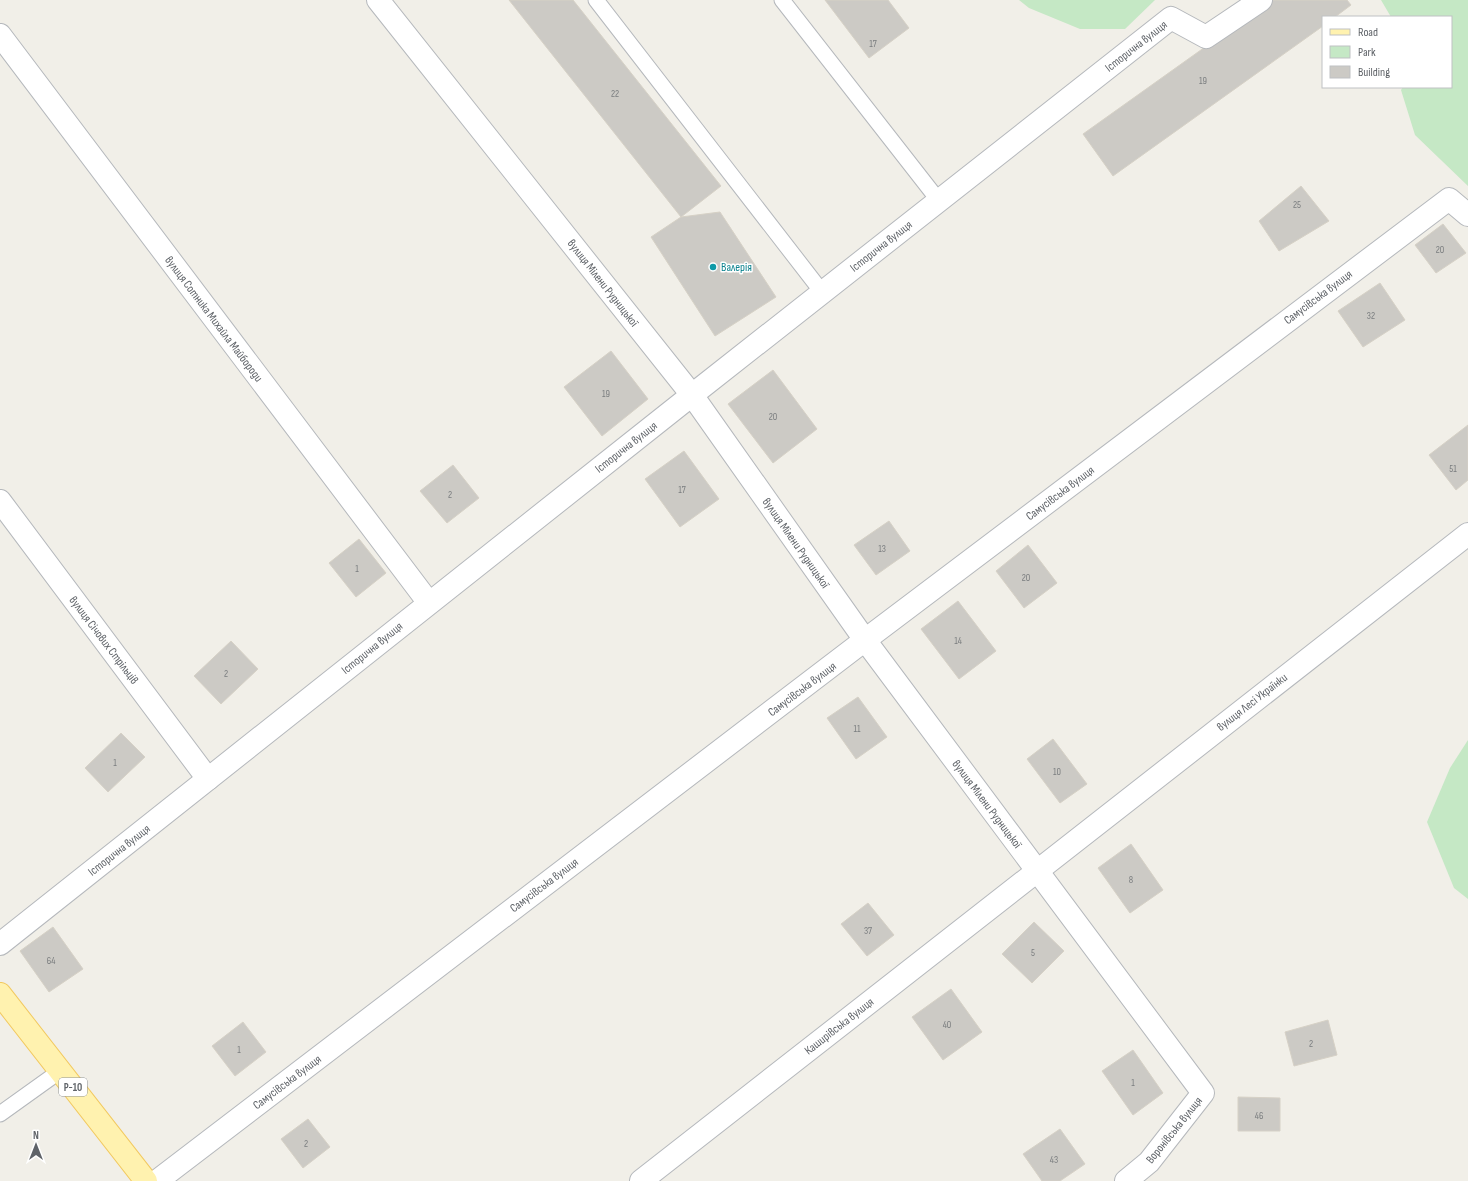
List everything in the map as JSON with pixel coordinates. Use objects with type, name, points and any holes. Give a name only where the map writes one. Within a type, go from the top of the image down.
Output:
[{"type":"main road","name":"Р-10","points":[[0,994],[146,1181]]},
{"type":"street","name":"вулиця Мілени Рудницької","points":[[378,0],[692,395],[865,640],[1203,1093]]},
{"type":"street","name":"Історична вулиця","points":[[0,944],[428,603],[1171,18],[1206,37],[1261,0]]},
{"type":"street","name":"вулиця Сотника Михайла Майбороди","points":[[0,35],[428,603]]},
{"type":"street","name":"Самусівська вулиця","points":[[157,1181],[865,640],[1449,199],[1468,215]]},
{"type":"street","name":"вулиця Січових Стрільців","points":[[0,501],[208,778]]},
{"type":"street","name":"вулиця Лесі Українки","points":[[1037,871],[1468,534]]},
{"type":"street","name":"Каширівська вулиця","points":[[641,1181],[1037,871]]},
{"type":"street","name":"Воронівська вулиця","points":[[1126,1181],[1149,1162],[1203,1093]]},
{"type":"lane","points":[[596,0],[822,292]]},
{"type":"lane","points":[[782,0],[939,201]]},
{"type":"lane","points":[[0,1114],[60,1071]]},
{"type":"green space","points":[[1019,0],[1155,0],[1125,29],[1080,29],[1029,8]]},
{"type":"green space","points":[[1381,0],[1468,0],[1468,186],[1415,135],[1401,90],[1402,88],[1452,88],[1452,16],[1390,16]]},
{"type":"green space","points":[[1468,740],[1468,899],[1454,888],[1427,822],[1450,768]]},
{"type":"building","points":[[509,0],[573,0],[721,186],[681,217]]},
{"type":"building","points":[[825,0],[888,0],[909,28],[869,58]]},
{"type":"building","points":[[1271,0],[1347,0],[1351,5],[1336,16],[1322,16],[1322,27],[1113,176],[1083,134]]},
{"type":"building","points":[[1301,186],[1329,221],[1279,251],[1259,221]]},
{"type":"building","name":"Валерія","points":[[720,212],[776,297],[715,336],[651,237],[681,217]]},
{"type":"building","points":[[1443,224],[1466,253],[1436,273],[1415,245]]},
{"type":"building","points":[[1380,283],[1405,320],[1363,347],[1338,311]]},
{"type":"building","points":[[611,351],[648,399],[602,436],[564,387]]},
{"type":"building","points":[[773,370],[817,429],[773,463],[728,404]]},
{"type":"building","points":[[1468,425],[1468,480],[1456,490],[1429,455]]},
{"type":"building","points":[[684,451],[719,499],[680,527],[645,479]]},
{"type":"building","points":[[453,465],[479,498],[447,523],[420,491]]},
{"type":"building","points":[[889,521],[910,551],[876,575],[854,545]]},
{"type":"building","points":[[359,539],[386,573],[356,597],[329,563]]},
{"type":"building","points":[[1028,545],[1057,583],[1024,608],[996,571]]},
{"type":"building","points":[[958,601],[996,651],[959,679],[921,629]]},
{"type":"building","points":[[231,641],[258,669],[221,704],[194,676]]},
{"type":"building","points":[[858,697],[887,737],[856,759],[827,718]]},
{"type":"building","points":[[121,733],[145,757],[108,792],[85,768]]},
{"type":"building","points":[[1053,739],[1087,784],[1060,803],[1027,759]]},
{"type":"building","points":[[1131,844],[1163,890],[1130,913],[1098,868]]},
{"type":"building","points":[[868,903],[894,935],[867,956],[841,924]]},
{"type":"building","points":[[1034,922],[1064,951],[1032,983],[1002,954]]},
{"type":"building","points":[[53,927],[83,969],[49,992],[20,951]]},
{"type":"building","points":[[951,989],[982,1032],[943,1060],[912,1017]]},
{"type":"building","points":[[1328,1020],[1337,1055],[1294,1066],[1285,1032]]},
{"type":"building","points":[[243,1022],[266,1052],[235,1076],[212,1046]]},
{"type":"building","points":[[1133,1050],[1163,1093],[1133,1115],[1102,1071]]},
{"type":"building","points":[[1238,1097],[1280,1098],[1280,1131],[1238,1131]]},
{"type":"building","points":[[308,1119],[330,1147],[303,1168],[281,1139]]},
{"type":"building","points":[[1060,1129],[1085,1164],[1060,1181],[1042,1181],[1023,1154]]},
{"type":"place","name":"Валерія","points":[[713,267]]}]
